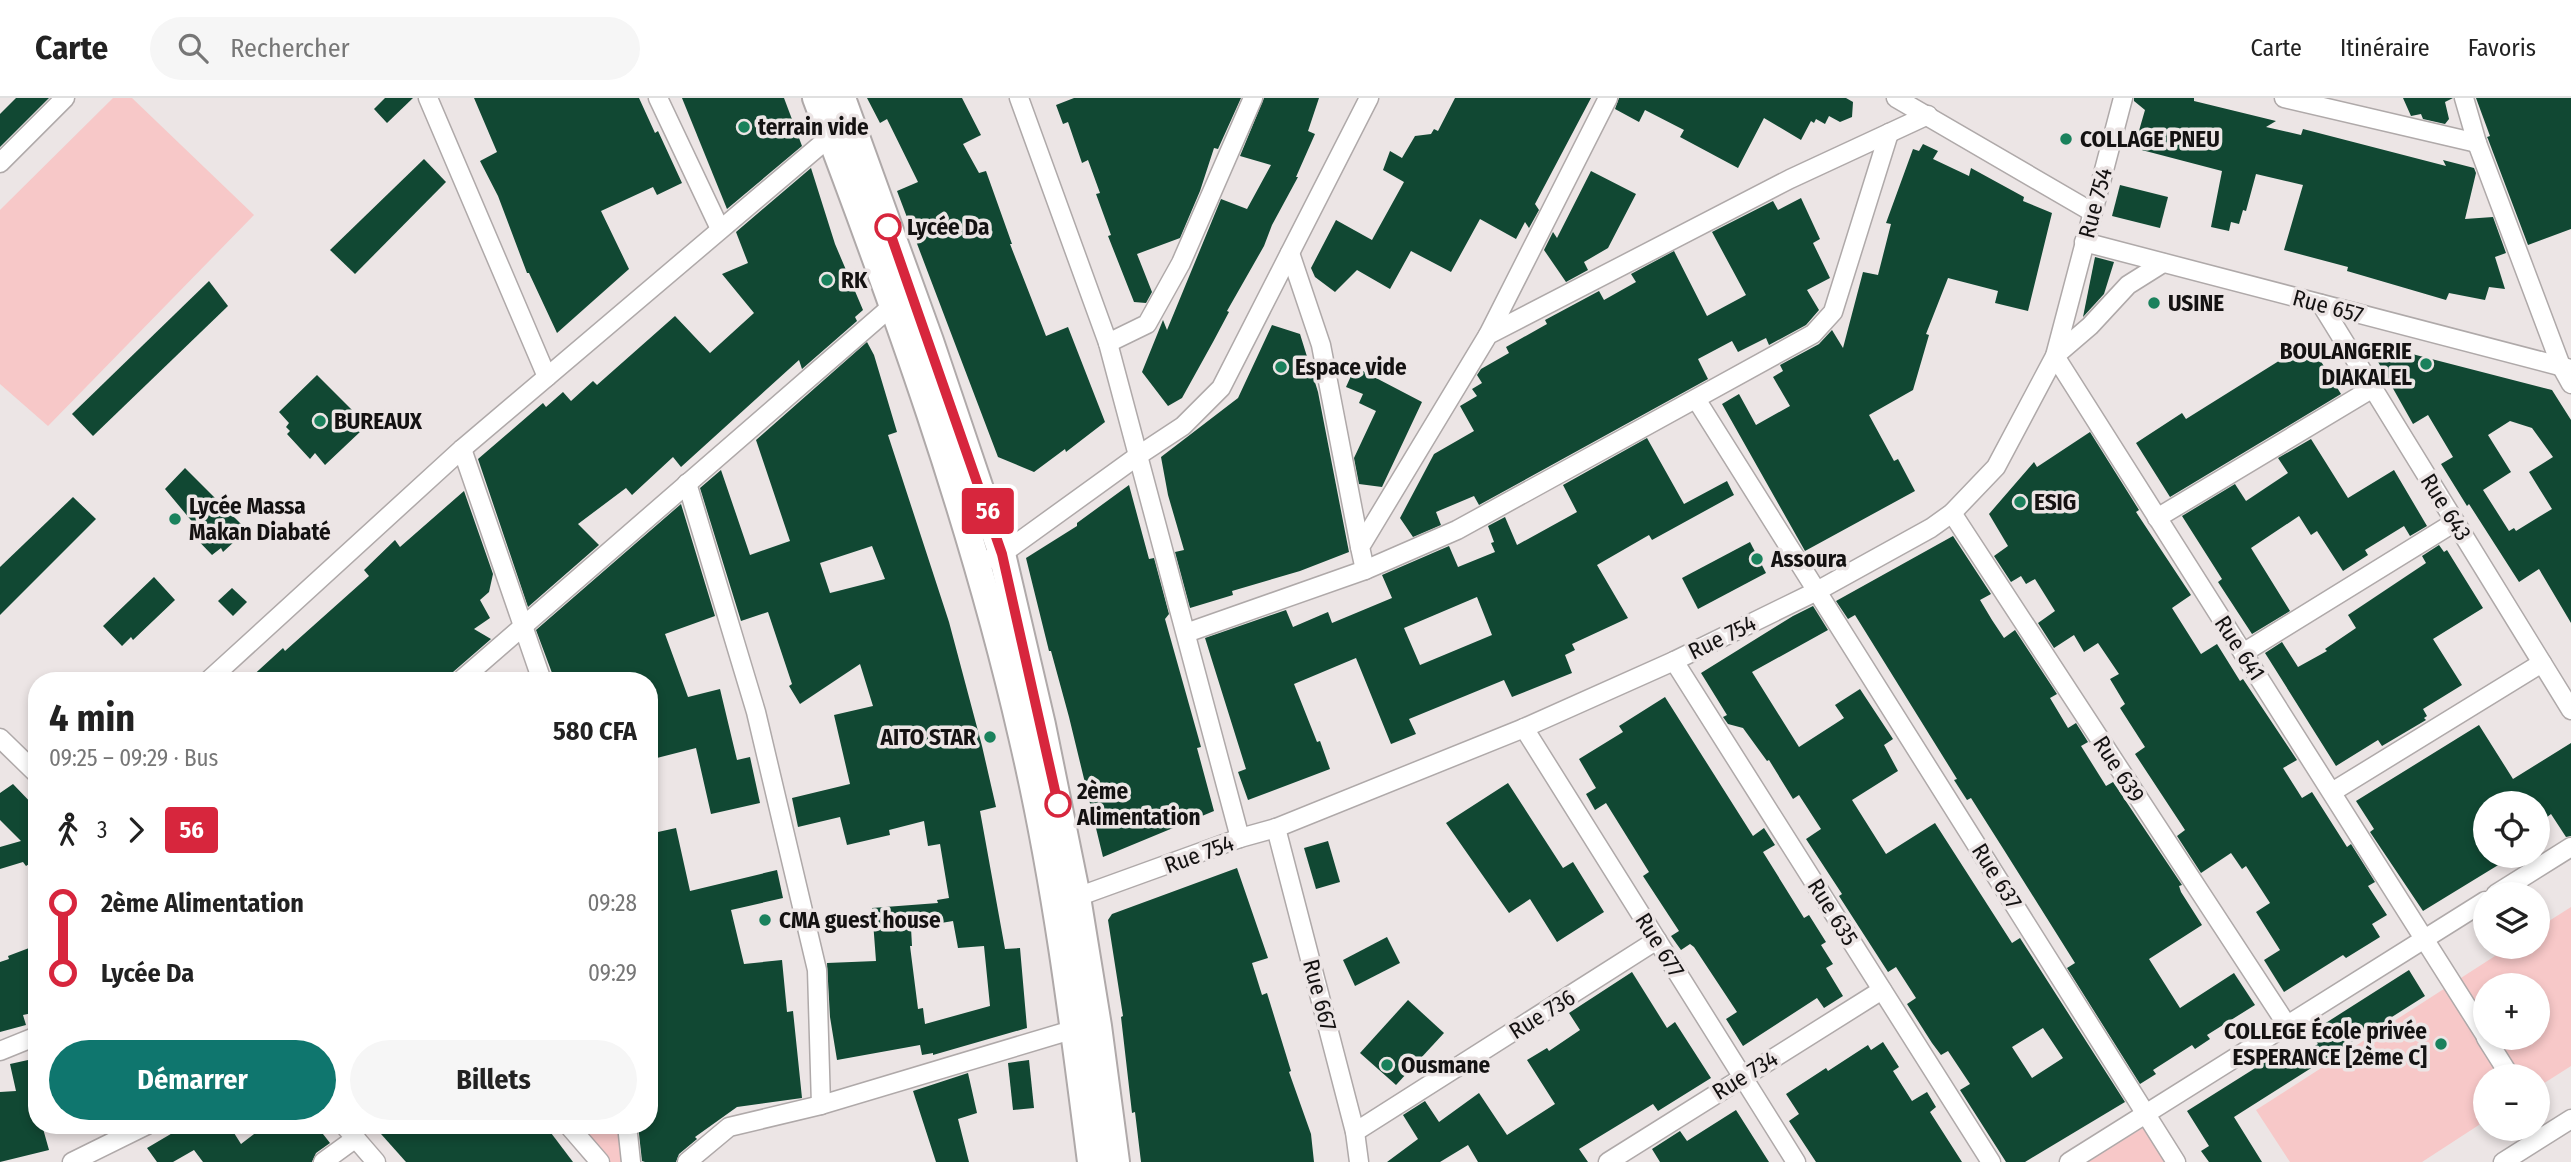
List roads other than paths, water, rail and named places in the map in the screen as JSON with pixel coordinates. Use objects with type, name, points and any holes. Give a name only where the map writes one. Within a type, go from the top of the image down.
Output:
[{"type":"main road","points":[[816,98],[840,129],[930,341],[1002,554],[1042,724],[1066,898],[1075,1029],[1091,1162]]},
{"type":"main road","points":[[842,98],[840,129],[892,306],[976,564],[1066,898],[1098,1027],[1116,1162]]},
{"type":"street","points":[[0,163],[65,98]]},
{"type":"street","points":[[428,98],[547,377]]},
{"type":"street","points":[[658,98],[720,229]]},
{"type":"street","points":[[1019,98],[1108,343],[1240,838]]},
{"type":"street","points":[[1108,343],[1147,324],[1181,263],[1252,98]]},
{"type":"street","points":[[976,564],[1002,554],[1183,426],[1221,388],[1369,98]]},
{"type":"street","points":[[1360,547],[1488,335],[1608,98]]},
{"type":"street","points":[[1896,98],[2092,212]]},
{"type":"street","name":"Rue 754","points":[[1066,898],[1276,828],[1524,727],[1674,661],[1817,591],[1931,528],[1952,513],[1996,467],[2055,356],[2123,98]]},
{"type":"street","points":[[2284,98],[2477,143]]},
{"type":"street","points":[[2464,98],[2477,143],[2571,384]]},
{"type":"street","points":[[1488,335],[1790,178],[1928,115]]},
{"type":"street","points":[[218,672],[462,449],[840,129]]},
{"type":"street","points":[[1186,633],[1365,570],[1457,530],[1813,334],[1833,312],[1889,133]]},
{"type":"street","name":"Rue 657","points":[[2084,242],[2566,368]]},
{"type":"street","points":[[1290,253],[1321,345],[1365,570]]},
{"type":"street","points":[[2055,356],[2090,326],[2128,285],[2163,262]]},
{"type":"street","name":"Rue 643","points":[[2321,304],[2571,710]]},
{"type":"street","points":[[470,672],[892,306]]},
{"type":"street","name":"Rue 641","points":[[2055,356],[2473,1016]]},
{"type":"street","points":[[2157,518],[2373,388]]},
{"type":"street","name":"Rue 637","points":[[1696,399],[2176,1162]]},
{"type":"street","points":[[462,449],[539,672]]},
{"type":"street","points":[[687,483],[756,712],[817,970],[821,1105]]},
{"type":"street","name":"Rue 639","points":[[1952,513],[2287,1025]]},
{"type":"street","points":[[2243,653],[2455,522]]},
{"type":"street","name":"Rue 635","points":[[1674,661],[1991,1162]]},
{"type":"street","points":[[2332,792],[2542,663]]},
{"type":"street","name":"Rue 677","points":[[1524,727],[1796,1162]]},
{"type":"street","points":[[0,738],[28,765]]},
{"type":"street","name":"Rue 667","points":[[1276,828],[1355,1132],[1359,1162]]},
{"type":"street","points":[[2515,882],[2571,847]]},
{"type":"street","points":[[2069,1162],[2473,909]]},
{"type":"street","name":"Rue 736","points":[[1355,1132],[1657,940]]},
{"type":"street","name":"Rue 734","points":[[1608,1162],[1882,990]]},
{"type":"street","points":[[687,1162],[729,1127],[821,1105],[1075,1029]]},
{"type":"street","points":[[0,1051],[28,1040]]},
{"type":"street","points":[[2550,1125],[2571,1119]]},
{"type":"street","points":[[72,1162],[128,1134]]},
{"type":"street","points":[[323,1162],[348,1134]]},
{"type":"street","points":[[352,1134],[376,1162]]},
{"type":"street","points":[[576,1134],[600,1162]]},
{"type":"street","points":[[628,1134],[631,1162]]},
{"type":"street","points":[[2502,1162],[2526,1141]]},
{"type":"place","name":"terrain vide","points":[[744,127]]},
{"type":"place","name":"COLLAGE PNEU","points":[[2066,139]]},
{"type":"place","name":"Lycée Da","points":[[888,227]]},
{"type":"place","name":"RK","points":[[827,280]]},
{"type":"place","name":"USINE","points":[[2154,303]]},
{"type":"place","name":"BOULANGERIE DIAKALEL","points":[[2426,364]]},
{"type":"place","name":"Espace vide","points":[[1281,367]]},
{"type":"place","name":"BUREAUX","points":[[320,421]]},
{"type":"place","name":"ESIG","points":[[2020,502]]},
{"type":"place","name":"Lycée Massa Makan Diabaté","points":[[175,519]]},
{"type":"place","name":"Assoura","points":[[1757,559]]},
{"type":"place","name":"AITO STAR","points":[[990,737]]},
{"type":"place","name":"2ème Alimentation","points":[[1058,804]]},
{"type":"place","name":"CMA guest house","points":[[765,920]]},
{"type":"place","name":"COLLEGE École privée ESPERANCE [2ème C]","points":[[2441,1044]]},
{"type":"place","name":"Ousmane","points":[[1387,1065]]}]
